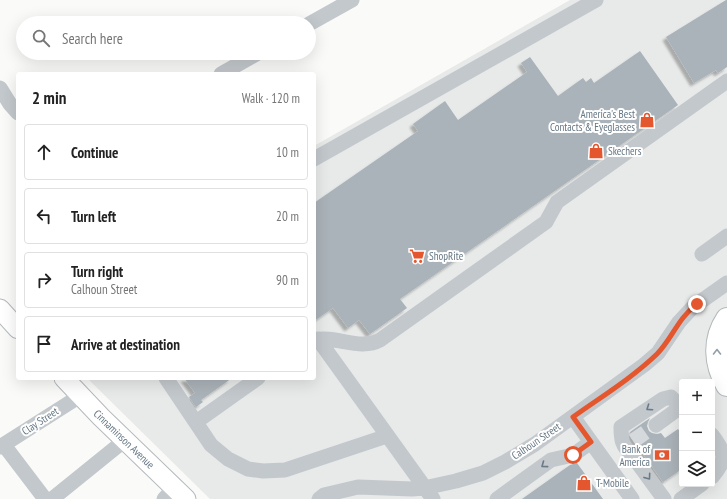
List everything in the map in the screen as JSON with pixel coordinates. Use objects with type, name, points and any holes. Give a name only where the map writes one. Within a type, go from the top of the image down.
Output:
[{"type":"highway","points":[[727,319],[721,328],[718,337],[717,362],[727,385]]},
{"type":"main road","name":"Cinnaminson Avenue","points":[[66,380],[125,440],[175,495]]},
{"type":"street","points":[[316,20],[352,0]]},
{"type":"street","points":[[316,158],[596,0]]},
{"type":"street","points":[[225,72],[246,60]]},
{"type":"street","points":[[316,340],[328,339],[364,345],[380,340],[546,222],[558,202],[727,81]]},
{"type":"street","points":[[0,88],[16,111]]},
{"type":"street","points":[[702,254],[727,236]]},
{"type":"street","name":"Calhoun Street","points":[[319,499],[324,495],[340,495],[358,487],[412,489],[428,493],[494,468],[535,444],[644,366],[658,353],[679,322],[693,307],[727,283]]},
{"type":"street","points":[[316,340],[428,493]]},
{"type":"street","points":[[167,380],[211,444],[228,459],[248,468],[263,471],[285,470],[387,436]]},
{"type":"street","points":[[196,422],[255,380]]},
{"type":"street","name":"Clay Street","points":[[2,446],[80,396]]},
{"type":"street","points":[[664,499],[633,448],[626,449],[621,438],[621,427],[663,399],[671,397],[679,404]]},
{"type":"street","points":[[656,425],[679,408]]},
{"type":"street","points":[[573,417],[627,497]]},
{"type":"street","points":[[715,439],[725,453],[726,460],[722,470],[715,475]]},
{"type":"street","points":[[52,499],[125,440]]},
{"type":"street","points":[[497,499],[551,460],[573,455],[591,442]]},
{"type":"street","points":[[2,446],[45,499]]},
{"type":"street","points":[[681,499],[698,487]]},
{"type":"shaded area","points":[[570,0],[727,0],[727,499],[210,499],[89,380],[316,380],[316,145]]},
{"type":"building","points":[[726,0],[727,67],[718,73],[716,70],[694,83],[666,37]]},
{"type":"building","points":[[640,51],[678,105],[400,299],[407,308],[370,334],[359,320],[348,328],[333,308],[316,320],[316,202],[418,131],[413,124],[445,101],[458,120],[527,72],[521,63],[530,57],[558,96],[583,78],[586,82],[591,78],[594,83]]},
{"type":"building","points":[[185,380],[229,380],[201,400],[203,402],[196,407],[189,397],[195,393]]},
{"type":"building","name":"Bank of America","points":[[650,418],[647,426],[649,431],[652,433],[661,433],[665,438],[678,429],[679,471],[663,482],[631,437],[630,432]]},
{"type":"building","points":[[577,463],[603,499],[522,499],[570,465]]},
{"type":"tunnel","points":[[633,441],[656,425]]},
{"type":"place","name":"America's Best Contacts & Eyeglasses","points":[[647,120]]},
{"type":"place","name":"Skechers","points":[[596,151]]},
{"type":"place","name":"ShopRite","points":[[417,256]]},
{"type":"place","name":"Bank of America","points":[[662,455]]},
{"type":"place","name":"T-Mobile","points":[[584,483]]},
{"type":"route","points":[[573,455],[591,442],[573,417],[644,366],[658,353],[679,322],[697,304]]}]
